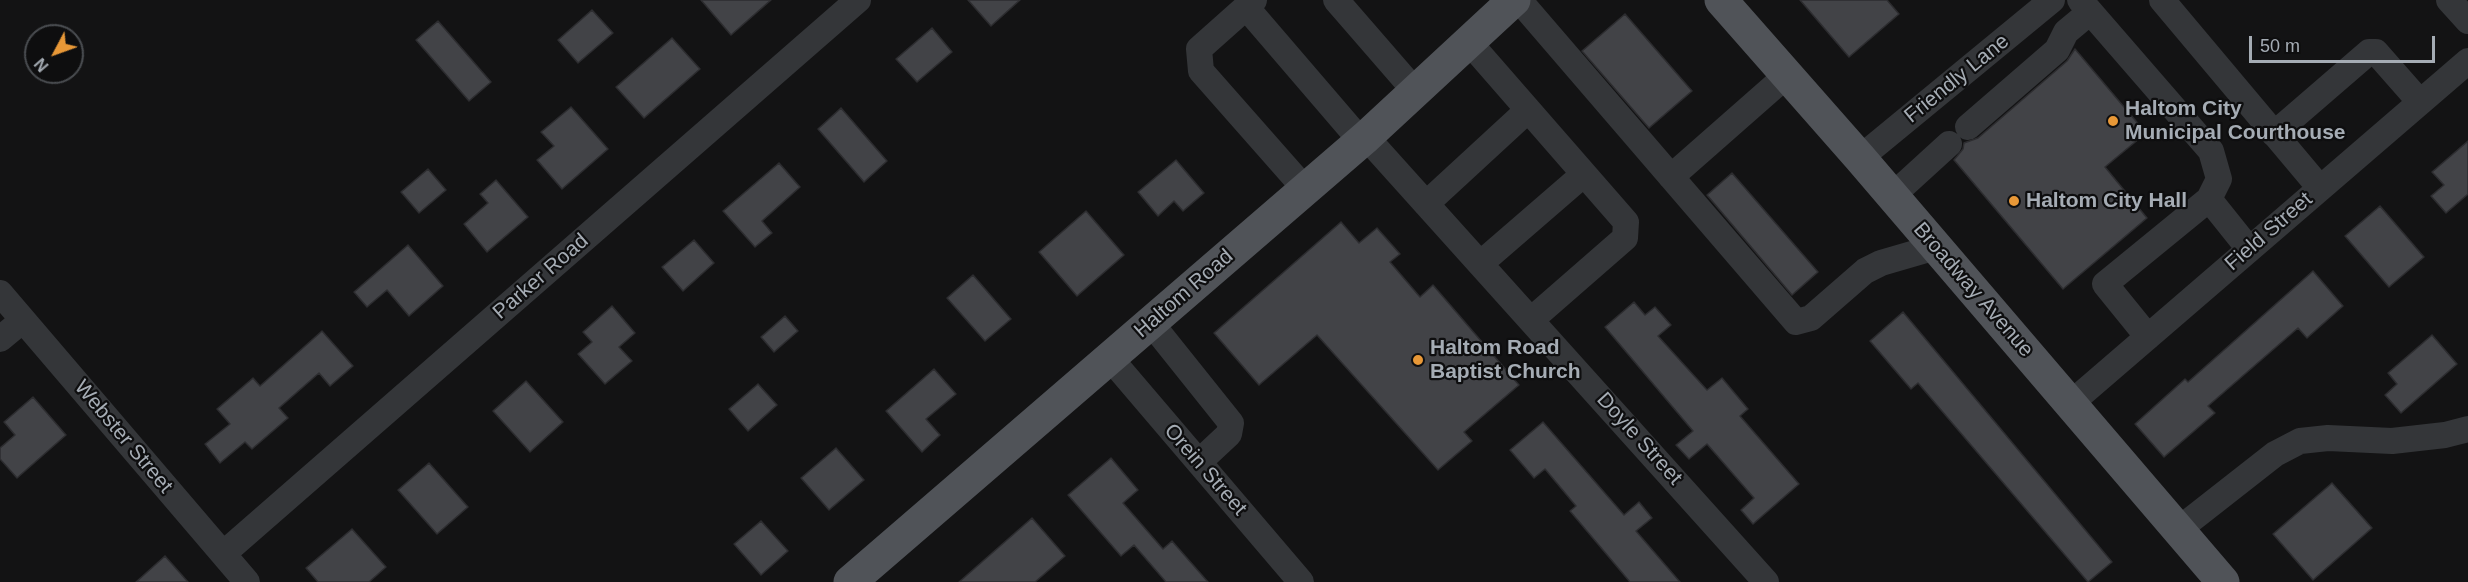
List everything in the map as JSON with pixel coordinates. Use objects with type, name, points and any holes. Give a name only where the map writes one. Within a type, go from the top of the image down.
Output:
[{"type":"main road","name":"Haltom Road","points":[[850,582],[1363,139],[1514,0]]},
{"type":"main road","name":"Broadway Avenue","points":[[1721,0],[1860,158],[2223,582]]},
{"type":"street","name":"Parker Road","points":[[223,554],[858,0]]},
{"type":"street","points":[[1336,0],[1415,91]]},
{"type":"street","points":[[1519,0],[1796,322],[1811,318],[1865,271],[1881,263],[1936,247]]},
{"type":"street","name":"Friendly Lane","points":[[1860,158],[2052,0]]},
{"type":"street","points":[[2162,0],[2320,188]]},
{"type":"street","points":[[2449,0],[2468,21]]},
{"type":"street","points":[[1250,4],[1199,49],[1200,71],[1305,189]]},
{"type":"street","name":"Doyle Street","points":[[1250,4],[1363,139],[1426,204],[1766,582]]},
{"type":"street","points":[[1968,127],[2057,50],[2066,32],[2085,6],[2211,151],[2219,179],[2209,199],[2105,284],[2148,337]]},
{"type":"street","points":[[1469,42],[1626,222],[1625,238],[1531,320]]},
{"type":"street","points":[[2274,134],[2369,52],[2376,52],[2421,102]]},
{"type":"street","name":"Field Street","points":[[2070,404],[2468,61]]},
{"type":"street","points":[[1671,177],[1787,75]]},
{"type":"street","points":[[1426,204],[1528,110]]},
{"type":"street","points":[[1892,196],[1949,144]]},
{"type":"street","points":[[1480,264],[1584,174]]},
{"type":"street","points":[[2209,199],[2249,249]]},
{"type":"street","name":"Webster Street","points":[[0,293],[247,582]]},
{"type":"street","points":[[0,339],[23,320]]},
{"type":"street","points":[[1151,323],[1231,423],[1229,434],[1199,462]]},
{"type":"street","name":"Orein Street","points":[[1110,358],[1301,582]]},
{"type":"street","points":[[2178,530],[2275,454],[2300,441],[2328,438],[2392,441],[2445,435],[2468,429]]},
{"type":"building","points":[[701,0],[771,0],[731,35]]},
{"type":"building","points":[[968,0],[1020,0],[991,26]]},
{"type":"building","points":[[1800,0],[1887,0],[1899,14],[1849,57]]},
{"type":"building","points":[[592,10],[613,33],[578,63],[558,40]]},
{"type":"building","points":[[1625,14],[1692,91],[1649,128],[1582,51]]},
{"type":"building","points":[[438,21],[491,82],[469,101],[416,40]]},
{"type":"building","points":[[932,28],[952,52],[917,82],[896,59]]},
{"type":"building","points":[[672,38],[700,69],[644,118],[616,87]]},
{"type":"building","points":[[2075,49],[2146,133],[2105,167],[2147,218],[2063,289],[1954,160],[1963,149],[1964,143],[1978,138],[2067,61]]},
{"type":"building","points":[[571,107],[608,149],[562,189],[537,160],[554,146],[541,132]]},
{"type":"building","points":[[841,108],[887,161],[864,182],[818,129]]},
{"type":"building","points":[[2468,141],[2468,194],[2446,213],[2431,196],[2444,185],[2432,172]]},
{"type":"building","points":[[1176,160],[1204,193],[1183,211],[1174,201],[1158,216],[1138,192]]},
{"type":"building","points":[[779,163],[800,187],[762,221],[772,233],[755,247],[723,211]]},
{"type":"building","points":[[428,169],[446,190],[419,213],[401,192]]},
{"type":"building","points":[[1732,173],[1818,272],[1792,295],[1707,195]]},
{"type":"building","points":[[496,180],[528,217],[487,252],[464,224],[488,203],[480,194]]},
{"type":"building","points":[[2380,206],[2424,257],[2389,287],[2345,236]]},
{"type":"building","points":[[1086,211],[1124,255],[1077,296],[1039,252]]},
{"type":"building","name":"Haltom Road Baptist Church","points":[[1341,222],[1359,243],[1377,228],[1400,254],[1390,262],[1420,297],[1433,285],[1519,385],[1464,432],[1472,441],[1438,470],[1317,335],[1259,385],[1214,333]]},
{"type":"building","points":[[694,240],[714,263],[683,291],[662,267]]},
{"type":"building","points":[[408,245],[443,286],[409,316],[387,290],[367,307],[354,292]]},
{"type":"building","points":[[2313,271],[2343,306],[2307,338],[2298,328],[2208,406],[2215,413],[2164,457],[2135,424],[2185,379],[2188,382]]},
{"type":"building","points":[[973,275],[1011,319],[985,341],[947,298]]},
{"type":"building","points":[[1634,302],[1645,315],[1655,307],[1671,325],[1658,336],[1707,390],[1722,378],[1748,409],[1740,416],[1799,484],[1753,524],[1741,510],[1754,498],[1707,444],[1689,459],[1676,445],[1693,431],[1605,327]]},
{"type":"building","points":[[612,306],[635,333],[619,347],[632,361],[605,384],[578,354],[592,342],[583,332]]},
{"type":"building","points":[[1903,312],[2112,562],[2088,582],[1918,383],[1911,389],[1870,341]]},
{"type":"building","points":[[785,316],[798,331],[774,352],[761,337]]},
{"type":"building","points":[[322,331],[353,366],[330,386],[319,373],[279,408],[288,418],[252,449],[245,442],[220,463],[205,444],[230,424],[217,409],[253,378],[260,386]]},
{"type":"building","points":[[2432,335],[2457,364],[2401,413],[2385,395],[2397,384],[2388,373]]},
{"type":"building","points":[[934,369],[956,394],[926,419],[940,435],[922,452],[886,411]]},
{"type":"building","points":[[526,381],[563,422],[530,452],[493,411]]},
{"type":"building","points":[[758,384],[777,405],[748,431],[729,409]]},
{"type":"building","points":[[33,397],[66,435],[17,478],[0,459],[0,448],[15,435],[4,422]]},
{"type":"building","points":[[1543,422],[1624,515],[1639,502],[1652,518],[1636,531],[1680,582],[1630,582],[1570,511],[1576,506],[1545,469],[1534,478],[1510,450]]},
{"type":"building","points":[[836,448],[864,480],[829,510],[801,478]]},
{"type":"building","points":[[1111,458],[1138,490],[1123,503],[1163,549],[1172,541],[1208,582],[1166,582],[1134,545],[1121,556],[1068,495]]},
{"type":"building","points":[[429,463],[468,507],[437,534],[398,490]]},
{"type":"building","points":[[2332,483],[2372,528],[2313,580],[2273,534]]},
{"type":"building","points":[[1032,518],[1065,556],[1035,582],[959,582]]},
{"type":"building","points":[[761,521],[788,551],[761,575],[734,544]]},
{"type":"building","points":[[352,529],[386,567],[369,582],[318,582],[306,568]]},
{"type":"building","points":[[165,556],[188,582],[136,582]]},
{"type":"place","name":"Haltom City Municipal Courthouse","points":[[2113,121]]},
{"type":"place","name":"Haltom City Hall","points":[[2014,201]]},
{"type":"place","name":"Haltom Road Baptist Church","points":[[1418,360]]}]
